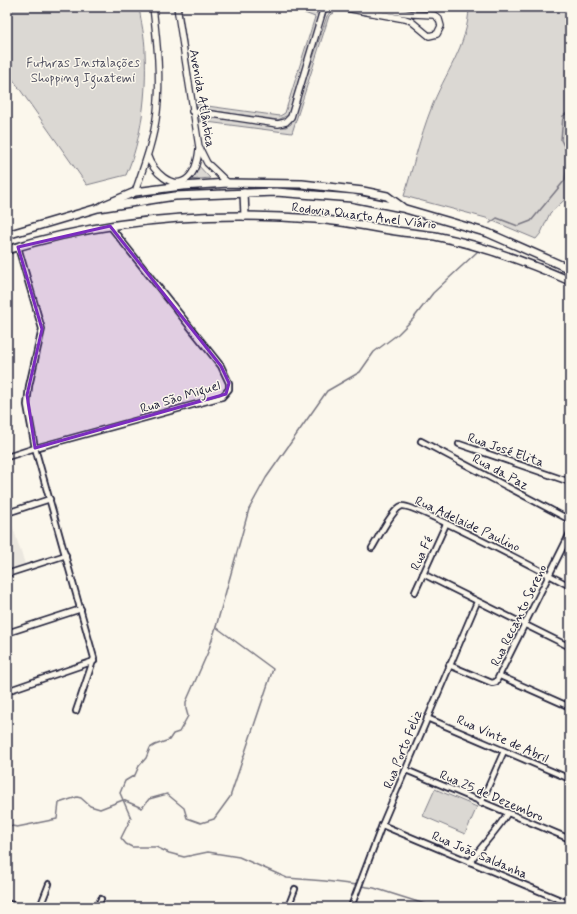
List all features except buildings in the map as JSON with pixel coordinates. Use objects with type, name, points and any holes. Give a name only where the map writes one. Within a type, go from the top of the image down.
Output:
[{"type":"highway","points":[[98,208],[118,198],[135,192],[182,186],[228,183],[302,184],[363,191],[387,196],[402,208]]},
{"type":"highway","name":"Rodovia Quarto Anel Viário","points":[[7,235],[98,208],[175,196],[276,192],[352,198],[402,208],[488,233],[570,269]]},
{"type":"highway","points":[[244,193],[245,216]]},
{"type":"highway","name":"Rodovia Quarto Anel Viário","points":[[7,250],[66,234],[110,226],[167,219],[245,216],[316,219],[436,236],[522,261],[570,281]]},
{"type":"street","points":[[135,192],[148,156],[157,111],[158,64],[152,7]]},
{"type":"street","name":"Avenida Atlântica","points":[[177,7],[192,111],[199,147],[207,163],[228,183]]},
{"type":"street","points":[[192,111],[278,124],[286,122],[291,117],[324,7]]},
{"type":"street","points":[[340,7],[405,19],[416,25],[429,36],[437,34],[440,29],[441,22],[437,17],[370,7]]},
{"type":"street","points":[[416,25],[420,14]]},
{"type":"street","points":[[148,156],[150,164],[162,177],[176,182],[182,182],[193,172],[197,162],[199,147]]},
{"type":"street","name":"Rua São Miguel","points":[[7,457],[222,397],[229,389],[229,383],[221,366],[110,226]]},
{"type":"street","points":[[18,247],[42,328],[27,394],[27,405],[35,448],[94,654],[94,661],[76,711]]},
{"type":"street","name":"Rua da Paz","points":[[421,441],[570,520]]},
{"type":"street","name":"Rua José Elita","points":[[459,444],[570,482]]},
{"type":"street","points":[[7,514],[50,499]]},
{"type":"street","name":"Rua Adelaide Paulino","points":[[372,548],[392,516],[401,506],[416,510],[446,524],[570,586]]},
{"type":"street","name":"Rua Fé","points":[[415,592],[446,524]]},
{"type":"street","name":"Rua Recanto Sereno","points":[[450,665],[492,683],[496,682],[570,533]]},
{"type":"street","points":[[7,574],[66,554]]},
{"type":"street","points":[[423,574],[524,626],[570,647]]},
{"type":"street","name":"Rua Porto Feliz","points":[[351,907],[382,825],[477,602]]},
{"type":"street","points":[[7,633],[81,609]]},
{"type":"street","points":[[7,691],[94,661]]},
{"type":"street","points":[[500,676],[570,707]]},
{"type":"street","name":"Rua Vinte de Abril","points":[[427,718],[570,779]]},
{"type":"street","points":[[481,803],[504,751]]},
{"type":"street","name":"Rua 25 de Dezembro","points":[[406,770],[507,814],[570,839]]},
{"type":"street","points":[[470,862],[483,844],[497,831],[507,814]]},
{"type":"street","name":"Rua João Saldanha","points":[[382,825],[570,904]]},
{"type":"street","points":[[40,907],[49,884]]},
{"type":"street","points":[[288,907],[295,889]]},
{"type":"street","points":[[97,907],[101,899]]},
{"type":"street","points":[[7,903],[17,907]]},
{"type":"highlighted area","points":[[110,226],[221,366],[229,383],[226,394],[35,448],[27,395],[42,329],[18,247]]},
{"type":"shaded area","points":[[10,519],[25,564],[7,571],[7,520]]},
{"type":"green space","name":"Futuras Instalações Shopping Iguatemi","points":[[7,7],[139,7],[145,46],[144,99],[140,131],[126,175],[87,185],[7,71]]},
{"type":"green space","points":[[178,7],[181,7],[195,102],[200,105],[280,116],[285,113],[315,17],[289,7],[313,9],[318,16],[288,115],[278,120],[201,109],[195,106]]},
{"type":"green space","points":[[469,7],[570,7],[570,195],[550,213],[541,233],[536,239],[486,218],[404,196],[431,109],[460,47],[468,21]]},
{"type":"green space","points":[[330,12],[334,13],[329,16],[292,133],[199,121],[199,116],[201,115],[278,127],[286,127],[291,124],[327,16]]},
{"type":"green space","points":[[196,163],[210,178],[189,180]]},
{"type":"green space","points":[[435,789],[477,807],[465,834],[423,816]]},
{"type":"waterway","points":[[490,223],[497,218],[518,226],[531,221],[565,180],[568,154],[561,140],[563,116],[570,111]]},
{"type":"waterway","points":[[357,885],[287,878],[239,857],[208,852],[184,857],[169,853],[156,847],[132,847],[126,844],[121,838],[131,818],[120,793],[125,781],[135,775],[139,766],[146,758],[150,748],[169,740],[173,734],[179,732],[188,716],[186,702],[208,652],[249,509],[266,478],[327,391],[360,372],[374,352],[398,334],[413,319],[433,293],[477,252]]},
{"type":"waterway","points":[[7,825],[17,827],[57,819],[59,803],[77,797],[81,798],[90,806],[100,809],[123,800],[142,808],[149,799],[167,794],[184,808],[187,818],[201,823],[214,819],[230,797],[273,669],[216,627]]},
{"type":"waterway","points":[[361,886],[374,888],[434,907]]}]
